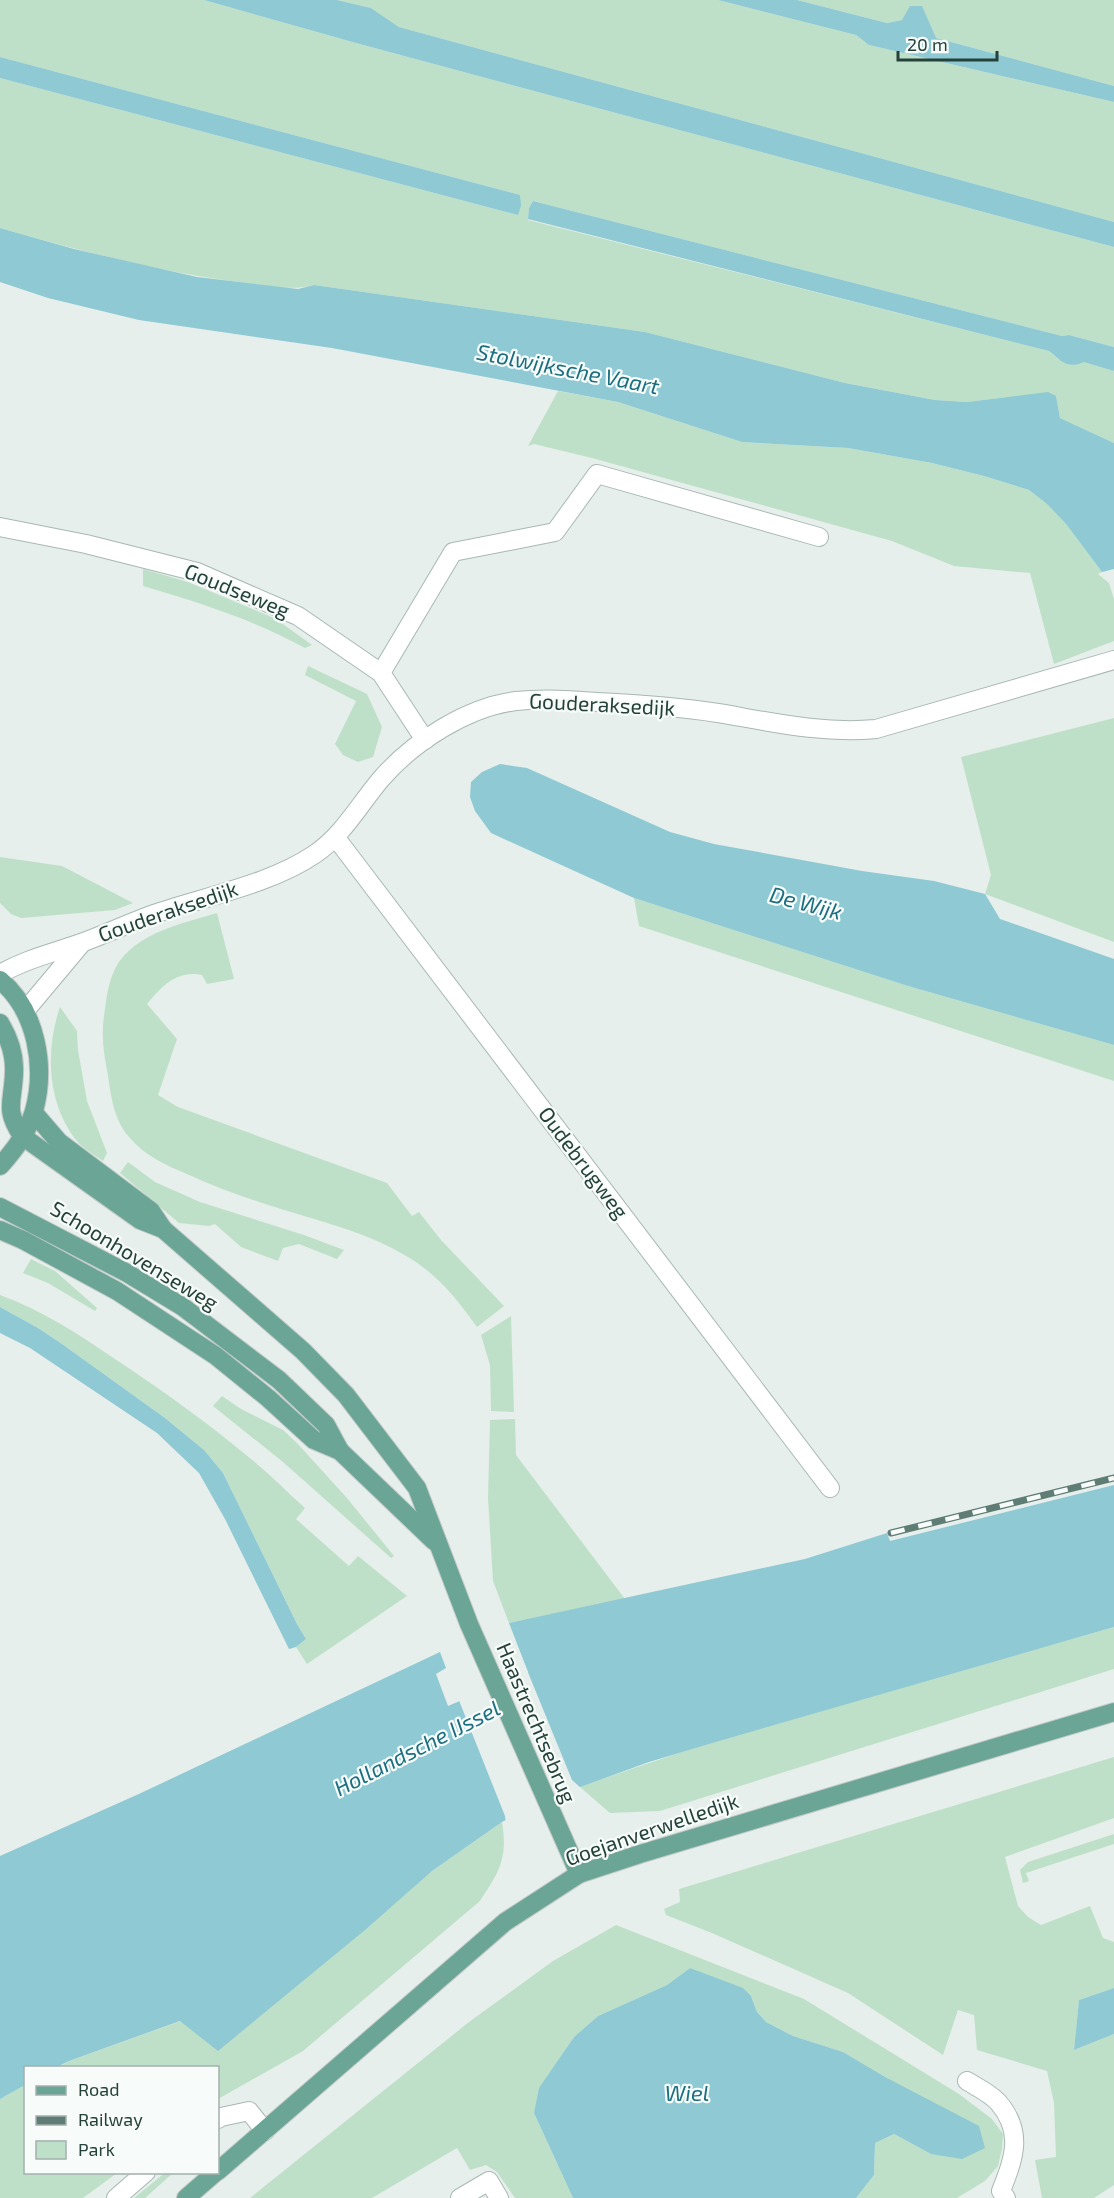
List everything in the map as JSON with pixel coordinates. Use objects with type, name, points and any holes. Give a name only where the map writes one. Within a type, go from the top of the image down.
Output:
[{"type":"main road","points":[[0,980],[17,997],[25,1011],[36,1044],[39,1066],[39,1087],[33,1113],[12,1153],[0,1166]]},
{"type":"main road","points":[[0,1023],[8,1036],[13,1056],[11,1118],[22,1136]]},
{"type":"main road","name":"Schoonhovenseweg","points":[[33,1113],[59,1142],[151,1211],[162,1229],[303,1351],[346,1395],[417,1488],[455,1588]]},
{"type":"main road","name":"Schoonhovenseweg","points":[[22,1136],[140,1220],[162,1229]]},
{"type":"main road","name":"Schoonhovenseweg","points":[[0,1207],[127,1273],[183,1307],[279,1380],[326,1425],[340,1451],[437,1544]]},
{"type":"main road","name":"Schoonhovenseweg","points":[[0,1230],[117,1291],[216,1356],[268,1398],[314,1440],[340,1451]]},
{"type":"main road","name":"Haastrechtsebrug","points":[[455,1588],[555,1824],[579,1874]]},
{"type":"main road","name":"Goejanverwelledijk","points":[[219,2170],[505,1922],[579,1874],[1114,1712]]},
{"type":"main road","name":"Goejanverwelledijk","points":[[186,2198],[215,2174]]},
{"type":"street","points":[[381,673],[453,552],[555,532],[597,474],[819,537]]},
{"type":"street","name":"Goudseweg","points":[[0,527],[86,544],[197,572],[298,616],[381,673],[425,740]]},
{"type":"street","name":"Gouderaksedijk","points":[[0,974],[31,958],[82,943],[158,913],[286,871],[336,838],[381,779],[399,760],[425,740],[454,721],[513,701],[543,699],[629,703],[714,713],[816,730],[855,731],[876,729],[982,700],[1114,660]]},
{"type":"street","name":"Oudebrugweg","points":[[336,838],[830,1488]]},
{"type":"street","name":"Gouderaksedijk","points":[[25,1011],[82,943]]},
{"type":"street","points":[[967,2081],[997,2101],[1014,2125],[1015,2146],[999,2196]]},
{"type":"street","points":[[219,2118],[249,2111],[265,2131]]},
{"type":"street","points":[[116,2198],[144,2174]]},
{"type":"street","points":[[460,2198],[489,2181],[499,2198]]},
{"type":"green space","points":[[0,0],[204,0],[1114,247],[1114,347],[1069,335],[1062,336],[533,201],[529,208],[528,220],[1049,351],[1061,361],[1069,364],[1084,361],[1114,371],[1114,443],[1060,418],[1056,396],[1008,397],[967,402],[935,400],[845,383],[645,332],[314,285],[297,288],[280,287],[215,279],[122,260],[0,228],[0,78],[518,215],[520,195],[0,57]]},
{"type":"green space","points":[[337,0],[718,0],[856,35],[869,45],[1114,102],[1114,222],[399,27],[371,8]]},
{"type":"green space","points":[[797,0],[1114,0],[1114,86],[936,38],[902,20],[887,23]]},
{"type":"green space","points":[[558,391],[618,402],[742,442],[848,448],[932,463],[1029,490],[1047,504],[1066,524],[1102,572],[1098,574],[1109,583],[1114,599],[1114,641],[1054,664],[1030,573],[954,566],[892,541],[592,458],[534,444],[528,446]]},
{"type":"green space","points":[[143,569],[188,582],[276,619],[312,645],[305,648],[226,612],[143,586]]},
{"type":"green space","points":[[308,666],[367,694],[382,727],[373,757],[358,762],[343,755],[335,744],[356,701],[305,675]]},
{"type":"green space","points":[[1114,718],[1114,942],[985,894],[991,875],[961,757]]},
{"type":"green space","points":[[0,857],[62,866],[133,903],[115,910],[21,918],[11,914],[0,903]]},
{"type":"green space","points":[[634,898],[908,986],[1114,1045],[1114,1081],[639,926]]},
{"type":"green space","points":[[217,913],[234,979],[207,984],[202,975],[178,977],[158,991],[147,1004],[177,1039],[158,1095],[178,1107],[387,1183],[412,1216],[419,1212],[441,1240],[504,1306],[477,1327],[446,1288],[408,1257],[354,1232],[241,1196],[179,1171],[149,1155],[136,1144],[120,1124],[112,1100],[103,1046],[104,1016],[112,976],[119,962],[129,950],[142,941],[171,927]]},
{"type":"green space","points":[[60,1007],[77,1031],[87,1101],[107,1153],[103,1161],[77,1141],[67,1126],[54,1094],[52,1041]]},
{"type":"green space","points":[[128,1162],[155,1182],[200,1202],[344,1250],[337,1259],[299,1244],[283,1248],[278,1261],[241,1247],[215,1224],[209,1226],[179,1223],[120,1173]]},
{"type":"green space","points":[[31,1259],[55,1271],[97,1308],[95,1311],[48,1283],[23,1273]]},
{"type":"green space","points":[[0,1295],[45,1315],[185,1407],[258,1465],[305,1508],[296,1519],[349,1566],[358,1556],[407,1596],[307,1664],[296,1647],[306,1639],[223,1473],[204,1450],[165,1418],[62,1344],[0,1307]]},
{"type":"green space","points":[[511,1316],[514,1412],[491,1411],[490,1365],[481,1335]]},
{"type":"green space","points":[[222,1396],[241,1409],[283,1430],[297,1443],[347,1498],[394,1556],[391,1558],[283,1462],[213,1406]]},
{"type":"green space","points":[[515,1419],[516,1455],[625,1599],[509,1623],[493,1581],[488,1498],[490,1420]]},
{"type":"green space","points":[[1114,1627],[1114,1669],[660,1811],[610,1813],[580,1787],[778,1722]]},
{"type":"green space","points":[[1114,1757],[1114,1818],[1005,1857],[1018,1906],[1028,1917],[1041,1925],[1090,1906],[1103,1938],[1114,1942],[1114,1988],[1079,2000],[1074,2050],[1114,2034],[1114,2185],[1094,2198],[1042,2198],[1035,2160],[1056,2157],[1054,2103],[1047,2071],[977,2050],[974,2015],[958,2010],[943,2055],[848,1993],[666,1915],[664,1909],[680,1902],[679,1889]]},
{"type":"green space","points":[[502,1822],[503,1856],[497,1873],[480,1901],[303,2051],[219,2098],[219,2066],[60,2066],[181,2021],[432,1871]]},
{"type":"green space","points":[[1114,1834],[1114,1844],[1026,1873],[1029,1881],[1023,1883],[1020,1870],[1028,1862]]},
{"type":"green space","points":[[616,1925],[804,1999],[959,2094],[992,2119],[1003,2134],[998,2166],[985,2181],[957,2198],[856,2198],[874,2175],[875,2143],[894,2134],[931,2154],[887,2078],[843,2052],[793,2036],[766,2022],[757,2012],[751,1996],[690,1968],[667,1985],[598,2016],[574,2037],[560,2058],[534,2113],[573,2198],[515,2198],[497,2172],[486,2165],[470,2170],[457,2148],[372,2198],[250,2198],[469,2022],[553,1961]]},
{"type":"green space","points":[[24,2086],[24,2174],[116,2174],[83,2198],[0,2198],[0,2099]]},
{"type":"green space","points":[[164,2174],[172,2174],[145,2198],[134,2198]]},
{"type":"water","points":[[204,0],[337,0],[371,8],[399,27],[1114,222],[1114,247],[356,43]]},
{"type":"water","points":[[718,0],[797,0],[887,23],[902,20],[910,6],[922,6],[936,38],[1114,86],[1114,102],[869,45],[856,35]]},
{"type":"water","points":[[0,57],[520,195],[521,206],[518,215],[0,78]]},
{"type":"water","points":[[533,201],[1062,336],[1069,335],[1114,347],[1114,371],[1084,362],[1069,364],[1061,361],[1049,351],[528,219],[529,208]]},
{"type":"water","name":"Stolwijksche Vaart","points":[[0,228],[74,249],[197,277],[298,289],[314,285],[645,332],[845,383],[935,400],[967,402],[1048,392],[1056,396],[1060,418],[1114,443],[1114,569],[1102,572],[1066,524],[1047,504],[1029,490],[984,476],[932,463],[848,448],[742,442],[618,402],[332,348],[139,320],[48,298],[0,282]]},
{"type":"water","name":"De Wijk","points":[[500,764],[527,768],[670,832],[714,844],[862,871],[934,881],[985,894],[1000,919],[1114,959],[1114,1045],[908,986],[634,898],[491,833],[475,811],[470,797],[471,782],[482,772]]},
{"type":"water","points":[[0,1307],[62,1344],[165,1418],[204,1450],[223,1473],[306,1639],[296,1647],[289,1649],[225,1519],[199,1473],[157,1433],[30,1348],[0,1333]]},
{"type":"water","name":"Hollandsche IJssel","points":[[1114,1485],[1114,1627],[649,1762],[539,1802],[502,1822],[432,1871],[365,1930],[218,2051],[180,2021],[59,2066],[24,2066],[24,2086],[0,2099],[0,1856],[141,1793],[440,1652],[446,1668],[436,1674],[448,1706],[528,1672],[509,1623],[805,1559],[887,1533],[890,1541]]},
{"type":"water","name":"Wiel","points":[[690,1968],[743,1988],[751,1996],[757,2012],[766,2022],[793,2036],[843,2052],[887,2078],[979,2126],[985,2148],[962,2159],[931,2154],[894,2134],[875,2143],[874,2175],[856,2198],[573,2198],[534,2113],[539,2088],[574,2037],[598,2016],[667,1985]]},
{"type":"water","points":[[1114,1988],[1114,2034],[1074,2050],[1079,2000]]},
{"type":"pier","points":[[507,1621],[572,1780],[582,1789],[541,1805],[506,1824],[505,1816],[458,1698],[525,1670],[506,1624]]},
{"type":"railway","points":[[891,1533],[1114,1478]]}]
